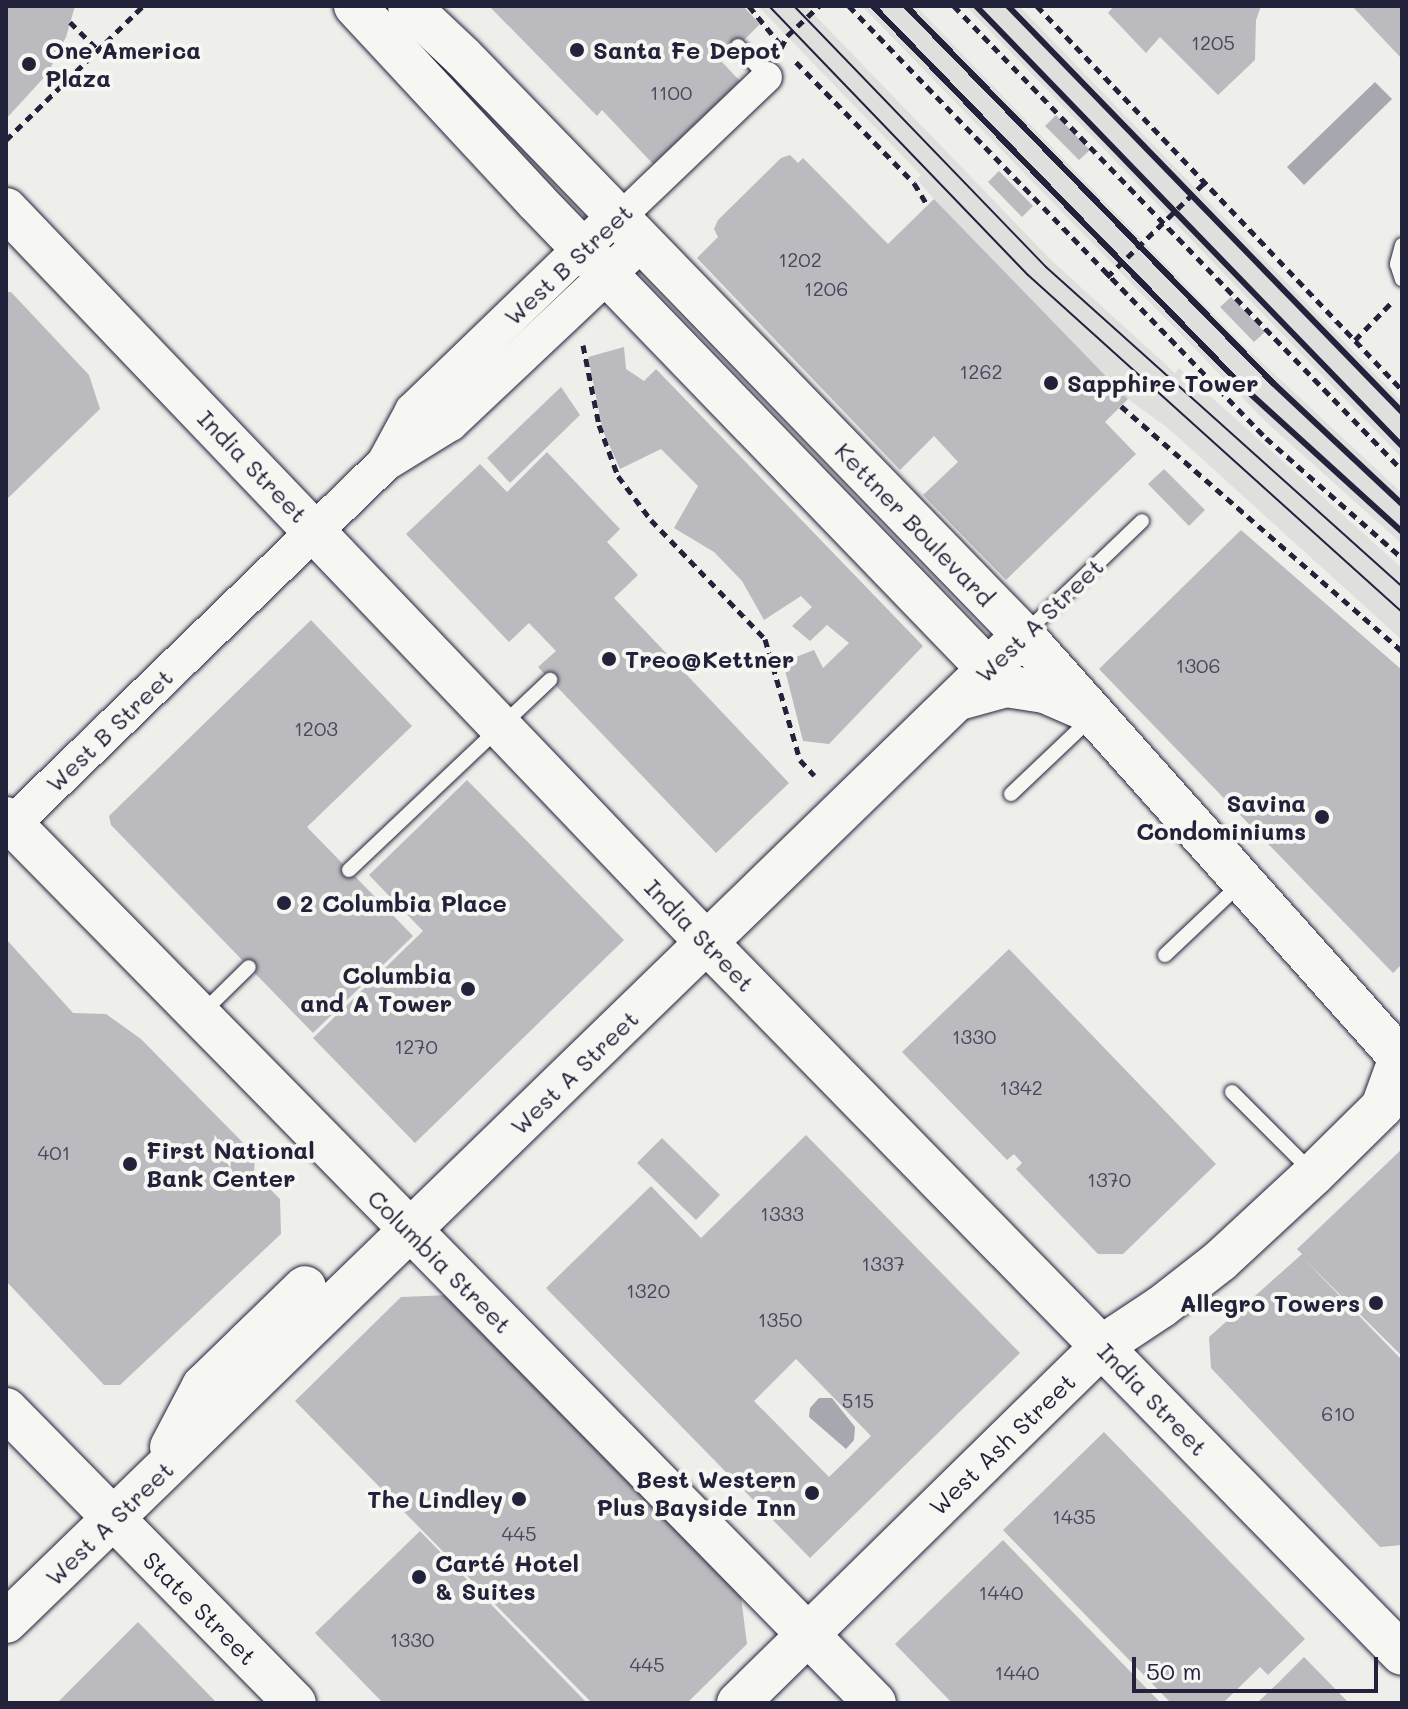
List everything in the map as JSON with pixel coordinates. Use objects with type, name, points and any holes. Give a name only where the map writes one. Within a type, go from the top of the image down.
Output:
[{"type":"main road","name":"Kettner Boulevard","points":[[355,6],[595,262],[988,669]]},
{"type":"main road","name":"Kettner Boulevard","points":[[409,6],[463,57],[1023,635],[1401,1056]]},
{"type":"main road","name":"India Street","points":[[6,209],[707,943],[1393,1638]]},
{"type":"main road","name":"West A Street","points":[[6,1622],[1023,635]]},
{"type":"main road","points":[[957,700],[1006,686],[1045,692],[1095,714]]},
{"type":"main road","name":"Columbia Street","points":[[8,824],[875,1703]]},
{"type":"main road","name":"West Ash Street","points":[[738,1703],[1102,1346],[1161,1307],[1220,1261],[1314,1174],[1382,1107],[1401,1056]]},
{"type":"main road","points":[[155,1478],[203,1386],[305,1287]]},
{"type":"main road","name":"State Street","points":[[6,1409],[295,1703]]},
{"type":"street","name":"West B Street","points":[[8,824],[385,463],[450,423],[629,228],[631,207],[767,77]]},
{"type":"lane","points":[[738,46],[767,77]]},
{"type":"lane","points":[[1402,245],[1397,264],[1402,279]]},
{"type":"lane","name":"West A Street","points":[[1023,635],[1142,521]]},
{"type":"lane","points":[[349,870],[550,680]]},
{"type":"lane","points":[[1011,794],[1095,714]]},
{"type":"lane","points":[[1165,955],[1243,881]]},
{"type":"lane","points":[[199,1015],[249,967]]},
{"type":"lane","points":[[1232,1092],[1314,1174]]},
{"type":"path","points":[[6,140],[143,6]]},
{"type":"path","points":[[749,6],[782,47],[914,183],[927,205]]},
{"type":"path","points":[[849,6],[1107,277],[1266,438],[1402,558]]},
{"type":"path","points":[[954,6],[1402,470]]},
{"type":"path","points":[[1037,6],[1402,390]]},
{"type":"path","points":[[70,22],[98,50]]},
{"type":"path","points":[[1107,277],[1206,181]]},
{"type":"path","points":[[1355,340],[1402,292]]},
{"type":"path","points":[[582,343],[593,402],[618,476],[651,520],[765,639],[800,760],[814,775]]},
{"type":"path","points":[[1121,406],[1164,440],[1402,651]]},
{"type":"shaded area","points":[[758,6],[806,6],[1051,260],[1175,373],[1179,368],[1402,568],[1402,640],[1169,429],[1128,399],[934,199],[917,179],[921,175]]},
{"type":"shaded area","points":[[862,6],[916,6],[1240,342],[1402,493],[1402,544],[1266,422]]},
{"type":"shaded area","points":[[966,6],[1019,6],[1402,402],[1402,458]]},
{"type":"shaded area","points":[[1375,82],[1392,99],[1304,185],[1287,167]]},
{"type":"shaded area","points":[[819,1398],[832,1398],[855,1427],[854,1440],[846,1449],[809,1417],[810,1408]]},
{"type":"building","name":"One America Plaza","points":[[6,6],[75,6],[66,37],[48,73],[6,119]]},
{"type":"building","points":[[489,6],[743,6],[760,24],[722,62],[740,81],[653,164],[602,110],[597,116]]},
{"type":"building","points":[[1114,6],[1261,6],[1256,20],[1255,60],[1218,95],[1160,37],[1146,53],[1108,13]]},
{"type":"building","points":[[1352,6],[1402,6],[1402,59]]},
{"type":"building","points":[[1056,115],[1090,150],[1079,160],[1045,126]]},
{"type":"building","points":[[790,155],[798,163],[803,158],[888,244],[934,199],[1128,399],[1105,422],[1136,454],[1006,580],[923,495],[958,462],[934,436],[900,470],[697,258],[718,237],[714,229],[718,220],[781,158]]},
{"type":"building","points":[[999,171],[1033,206],[1022,217],[988,182]]},
{"type":"building","points":[[6,292],[11,292],[89,375],[100,409],[6,500]]},
{"type":"building","points":[[1231,297],[1265,332],[1254,342],[1220,307]]},
{"type":"building","points":[[624,347],[626,369],[644,381],[656,369],[923,646],[829,744],[803,741],[783,662],[814,650],[823,668],[849,643],[827,625],[810,641],[792,626],[812,607],[801,596],[764,620],[742,581],[714,552],[674,528],[698,486],[661,449],[620,469],[603,431],[588,357]]},
{"type":"building","points":[[561,387],[580,415],[510,483],[487,458]]},
{"type":"building","name":"Treo@Kettner","points":[[547,452],[620,529],[607,542],[638,575],[614,598],[789,783],[716,853],[538,667],[556,651],[529,623],[509,642],[406,534],[480,464],[507,492]]},
{"type":"building","points":[[1164,469],[1205,510],[1189,526],[1148,484]]},
{"type":"building","name":"Savina Condominiums","points":[[1241,530],[1402,670],[1402,964],[1393,973],[1099,669]]},
{"type":"building","name":"2 Columbia Place","points":[[311,620],[412,726],[307,827],[413,936],[313,1033],[111,825],[109,816]]},
{"type":"building","name":"Columbia and A Tower","points":[[467,780],[624,940],[415,1143],[313,1038],[423,931],[369,875]]},
{"type":"building","name":"First National Bank Center","points":[[6,939],[73,1013],[106,1014],[141,1039],[255,1155],[254,1173],[280,1199],[281,1234],[120,1385],[104,1385],[6,1281]]},
{"type":"building","points":[[1009,949],[1216,1164],[1123,1254],[1098,1254],[1016,1169],[1022,1163],[1014,1154],[1007,1160],[902,1052]]},
{"type":"building","points":[[806,1135],[1020,1353],[810,1558],[546,1288],[651,1186],[701,1238]],"holes":[[[796,1359],[871,1436],[829,1477],[754,1401]]]},
{"type":"building","points":[[662,1138],[720,1195],[696,1220],[637,1163]]},
{"type":"building","points":[[1402,1149],[1402,1356],[1304,1259],[1402,1360],[1402,1545],[1380,1547],[1211,1368],[1209,1337],[1302,1254],[1297,1249]]},
{"type":"building","name":"The Lindley","points":[[450,1295],[741,1597],[747,1644],[687,1703],[592,1703],[295,1401],[401,1297]]},
{"type":"building","points":[[1104,1432],[1305,1639],[1268,1675],[1260,1667],[1223,1703],[1171,1703],[1003,1530]]},
{"type":"building","name":"Carté Hotel & Suites","points":[[420,1531],[587,1703],[383,1703],[315,1633]]},
{"type":"building","points":[[1003,1540],[1161,1703],[952,1703],[895,1644]]},
{"type":"building","points":[[138,1622],[217,1703],[57,1703]]},
{"type":"building","points":[[1304,1657],[1349,1703],[1257,1703],[1279,1682]]},
{"type":"tram line","points":[[769,6],[1028,275],[1402,612]]},
{"type":"tram line","points":[[794,6],[1046,267],[1402,586]]},
{"type":"railway","points":[[873,6],[1244,388],[1402,532]]},
{"type":"railway","points":[[906,6],[1273,383],[1402,504]]},
{"type":"railway","points":[[976,6],[1402,446]]},
{"type":"railway","points":[[1008,6],[1402,412]]},
{"type":"place","name":"Santa Fe Depot","points":[[577,50]]},
{"type":"place","name":"One America Plaza","points":[[29,64]]},
{"type":"place","name":"Sapphire Tower","points":[[1051,383]]},
{"type":"place","name":"Treo@Kettner","points":[[609,659]]},
{"type":"place","name":"Savina Condominiums","points":[[1322,817]]},
{"type":"place","name":"2 Columbia Place","points":[[284,903]]},
{"type":"place","name":"Columbia and A Tower","points":[[468,989]]},
{"type":"place","name":"First National Bank Center","points":[[130,1164]]},
{"type":"place","name":"Allegro Towers","points":[[1376,1303]]},
{"type":"place","name":"Best Western Plus Bayside Inn","points":[[812,1493]]},
{"type":"place","name":"The Lindley","points":[[519,1499]]},
{"type":"place","name":"Carté Hotel & Suites","points":[[419,1577]]}]
